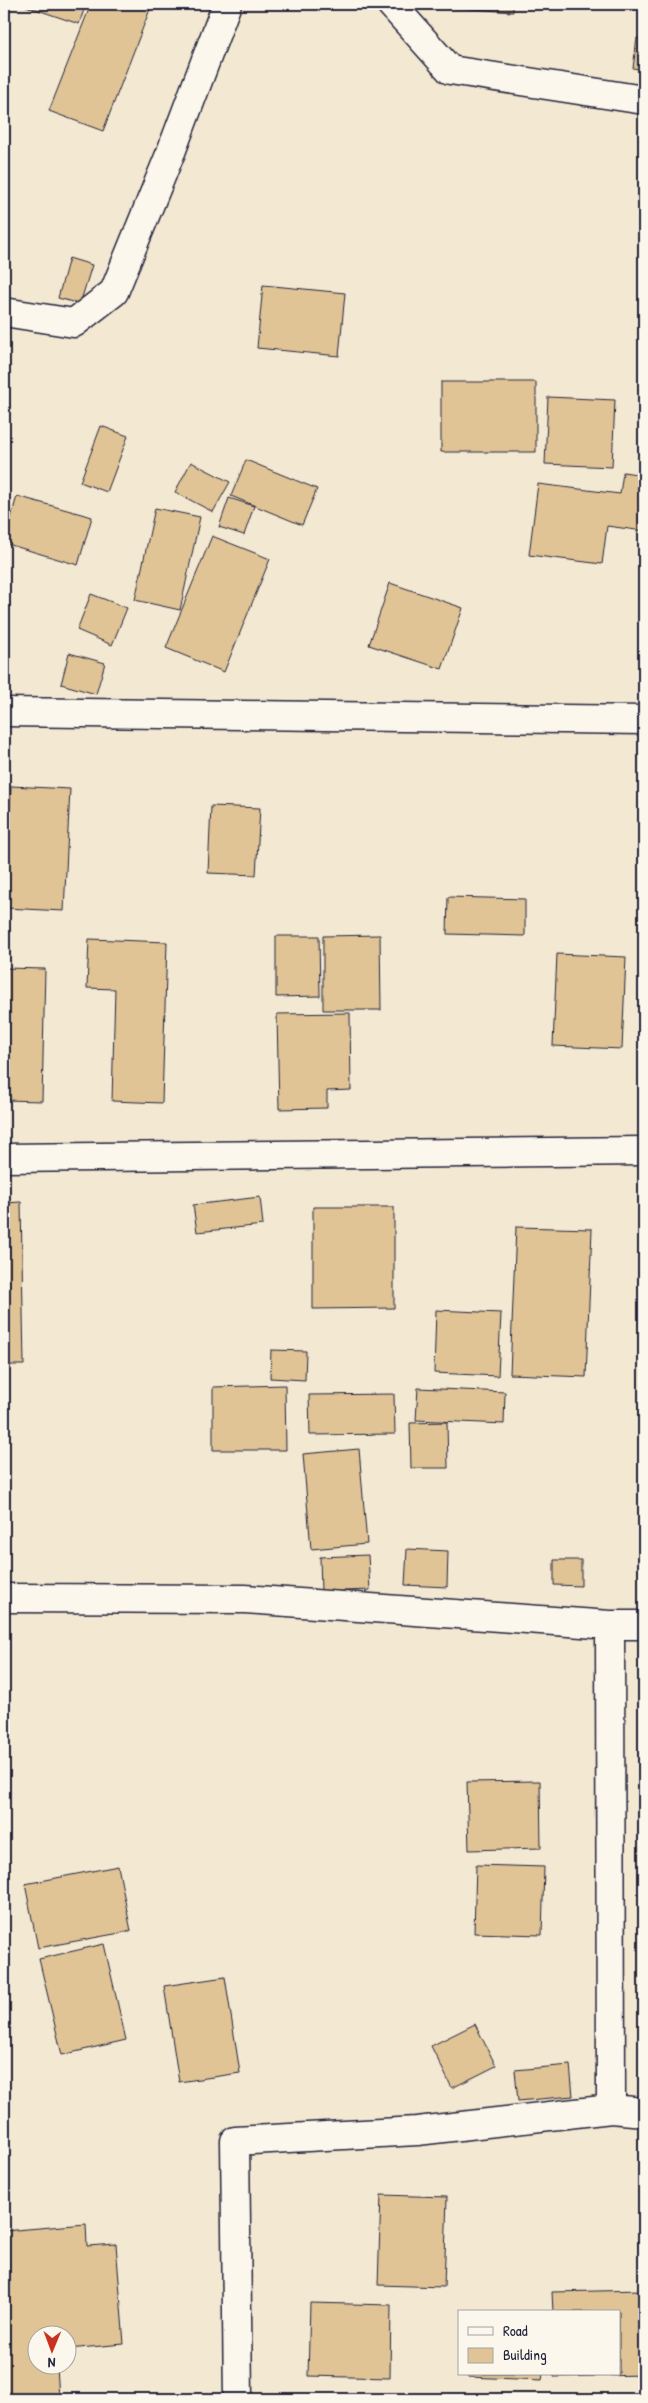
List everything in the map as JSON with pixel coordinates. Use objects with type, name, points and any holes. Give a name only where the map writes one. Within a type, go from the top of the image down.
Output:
[{"type":"street","points":[[4,312],[74,324],[114,292],[171,152],[227,4]]},
{"type":"street","points":[[391,4],[450,70],[644,100]]},
{"type":"street","points":[[4,712],[644,720]]},
{"type":"street","points":[[4,1158],[644,1151]]},
{"type":"street","points":[[4,1598],[246,1599],[610,1625],[644,1625]]},
{"type":"street","points":[[610,1625],[611,2109]]},
{"type":"street","points":[[238,2399],[236,2141],[417,2131],[611,2109],[644,2112]]},
{"type":"building","points":[[20,4],[86,4],[79,24]]},
{"type":"building","points":[[91,4],[152,4],[103,131],[49,111]]},
{"type":"building","points":[[446,4],[513,4],[513,12],[445,7]]},
{"type":"building","points":[[637,38],[644,39],[644,70],[633,68]]},
{"type":"building","points":[[69,258],[92,265],[80,304],[58,298]]},
{"type":"building","points":[[263,285],[345,293],[339,356],[257,348]]},
{"type":"building","points":[[441,382],[536,382],[536,452],[441,452]]},
{"type":"building","points":[[548,397],[615,400],[612,467],[545,464]]},
{"type":"building","points":[[101,426],[128,436],[107,492],[80,482]]},
{"type":"building","points":[[246,460],[317,489],[302,525],[231,496]]},
{"type":"building","points":[[191,462],[230,482],[213,512],[175,492]]},
{"type":"building","points":[[623,472],[644,475],[644,531],[607,526],[602,564],[529,555],[538,484],[620,494]]},
{"type":"building","points":[[17,496],[92,517],[78,565],[4,543]]},
{"type":"building","points":[[229,498],[254,506],[244,535],[219,527]]},
{"type":"building","points":[[155,508],[200,517],[180,610],[135,600]]},
{"type":"building","points":[[212,536],[270,559],[224,672],[166,648]]},
{"type":"building","points":[[390,583],[463,608],[442,669],[369,645]]},
{"type":"building","points":[[91,594],[127,608],[112,645],[77,630]]},
{"type":"building","points":[[69,653],[105,663],[96,694],[61,684]]},
{"type":"building","points":[[11,786],[70,789],[64,911],[5,908]]},
{"type":"building","points":[[211,806],[260,808],[256,875],[208,873]]},
{"type":"building","points":[[448,897],[525,899],[525,936],[447,934]]},
{"type":"building","points":[[380,935],[381,1010],[323,1010],[323,936]]},
{"type":"building","points":[[276,936],[319,936],[320,996],[276,997]]},
{"type":"building","points":[[89,939],[167,942],[162,1103],[112,1101],[115,989],[87,988]]},
{"type":"building","points":[[557,954],[626,957],[622,1049],[553,1046]]},
{"type":"building","points":[[4,968],[45,969],[42,1101],[4,1100]]},
{"type":"building","points":[[350,1013],[351,1090],[327,1091],[327,1108],[279,1109],[277,1014]]},
{"type":"building","points":[[260,1197],[263,1225],[197,1232],[193,1205]]},
{"type":"building","points":[[21,1202],[24,1365],[4,1365],[4,1203]]},
{"type":"building","points":[[313,1207],[394,1207],[394,1308],[313,1309]]},
{"type":"building","points":[[516,1227],[592,1229],[586,1377],[510,1374]]},
{"type":"building","points":[[436,1310],[501,1313],[498,1376],[434,1373]]},
{"type":"building","points":[[271,1350],[306,1351],[305,1380],[270,1378]]},
{"type":"building","points":[[285,1385],[286,1450],[213,1450],[213,1387]]},
{"type":"building","points":[[418,1388],[505,1392],[504,1424],[416,1420]]},
{"type":"building","points":[[394,1394],[395,1434],[310,1435],[309,1395]]},
{"type":"building","points":[[447,1422],[448,1468],[411,1468],[410,1423]]},
{"type":"building","points":[[359,1449],[367,1544],[311,1549],[303,1454]]},
{"type":"building","points":[[407,1549],[448,1551],[447,1587],[405,1585]]},
{"type":"building","points":[[368,1555],[370,1590],[321,1592],[320,1557]]},
{"type":"building","points":[[554,1560],[581,1560],[581,1586],[554,1585]]},
{"type":"building","points":[[540,1781],[541,1848],[469,1850],[467,1782]]},
{"type":"building","points":[[476,1865],[544,1867],[542,1935],[474,1933]]},
{"type":"building","points":[[118,1866],[131,1931],[38,1948],[25,1884]]},
{"type":"building","points":[[104,1944],[126,2040],[62,2055],[39,1959]]},
{"type":"building","points":[[225,1977],[240,2073],[179,2082],[164,1986]]},
{"type":"building","points":[[475,2024],[496,2066],[452,2088],[431,2046]]},
{"type":"building","points":[[570,2065],[573,2096],[518,2101],[515,2070]]},
{"type":"building","points":[[381,2195],[447,2197],[444,2287],[378,2285]]},
{"type":"building","points":[[86,2224],[87,2246],[116,2244],[124,2344],[78,2348],[78,2326],[28,2326],[28,2376],[58,2376],[59,2399],[4,2399],[4,2231]]},
{"type":"building","points":[[643,2290],[644,2375],[620,2376],[620,2310],[553,2310],[552,2292]]},
{"type":"building","points":[[310,2303],[391,2305],[390,2378],[308,2376]]},
{"type":"building","points":[[467,2376],[543,2376],[542,2380]]},
{"type":"building","points":[[554,2376],[599,2376],[554,2377]]}]
